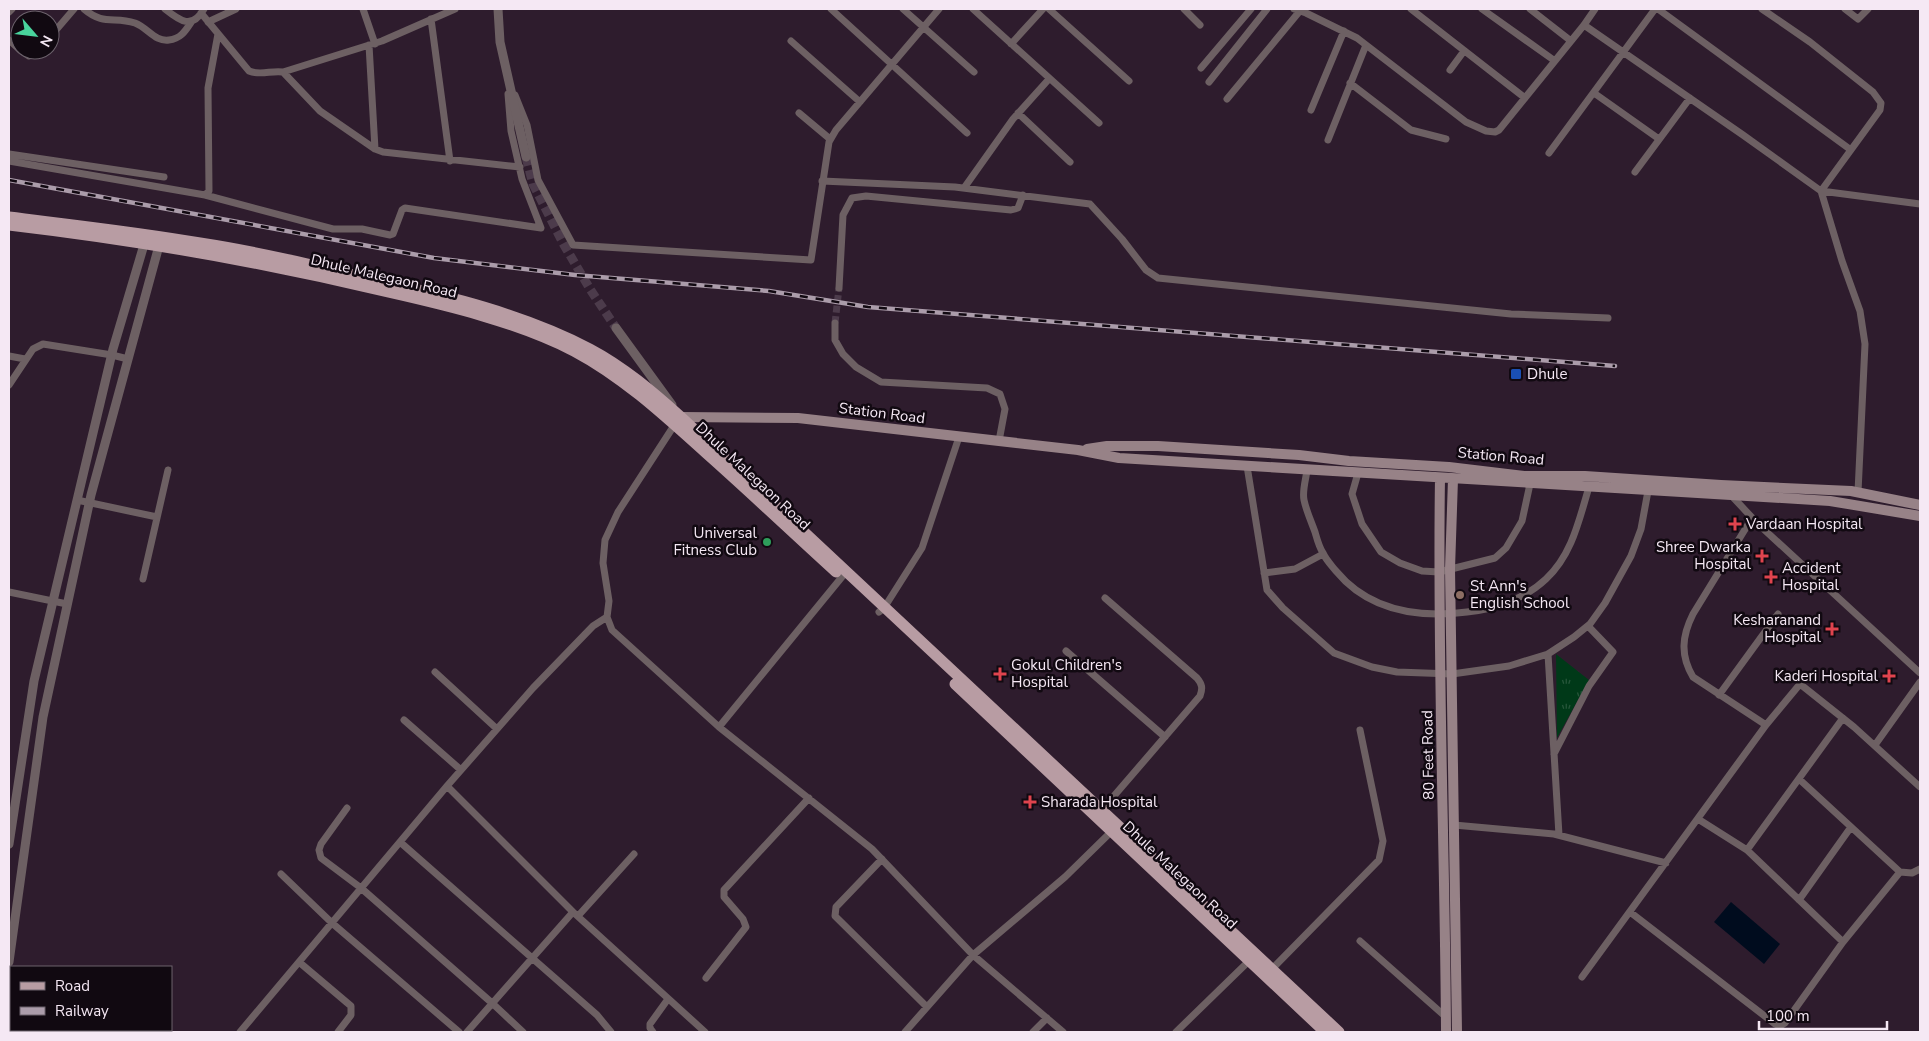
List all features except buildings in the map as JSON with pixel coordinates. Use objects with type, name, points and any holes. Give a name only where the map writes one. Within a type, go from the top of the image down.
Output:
[{"type":"main road","name":"Dhule Malegaon Road","points":[[9,217],[161,241],[458,308],[504,323],[573,351],[599,367],[656,408],[678,421],[1252,958],[1325,1032]]},
{"type":"main road","name":"Dhule Malegaon Road","points":[[9,225],[146,238]]},
{"type":"main road","name":"Station Road","points":[[678,421],[798,418],[1078,450],[1114,457],[1830,501],[1920,516]]},
{"type":"main road","name":"Station Road","points":[[1078,450],[1107,446],[1158,446],[1448,467],[1524,476],[1585,476],[1858,492],[1920,505]]},
{"type":"main road","name":"80 Feet Road","points":[[1440,478],[1440,614],[1446,674],[1454,825],[1457,1032]]},
{"type":"main road","name":"80 Feet Road","points":[[1446,1032],[1446,674],[1451,614],[1450,569],[1454,479]]},
{"type":"main road","points":[[1252,958],[1272,970],[1339,1032]]},
{"type":"street","points":[[9,12],[12,9]]},
{"type":"street","points":[[60,25],[74,9]]},
{"type":"street","points":[[84,9],[99,19],[136,24],[163,40],[180,37],[202,11],[208,22],[249,71],[258,73],[283,72],[372,44],[454,9]]},
{"type":"street","points":[[165,9],[177,19],[188,22],[192,21]]},
{"type":"street","points":[[208,22],[236,9]]},
{"type":"street","points":[[363,9],[372,44],[375,150]]},
{"type":"street","points":[[498,9],[500,42],[526,157]]},
{"type":"street","points":[[831,9],[967,133]]},
{"type":"street","points":[[903,9],[974,72]]},
{"type":"street","points":[[507,73],[527,125],[538,180],[573,245],[811,260],[827,146],[830,139],[939,9]]},
{"type":"street","points":[[973,9],[1099,123]]},
{"type":"street","points":[[1011,44],[1043,9]]},
{"type":"street","points":[[1049,9],[1129,82]]},
{"type":"street","points":[[1184,9],[1200,25]]},
{"type":"street","points":[[1201,68],[1251,9]]},
{"type":"street","points":[[1209,82],[1267,9]]},
{"type":"street","points":[[1411,9],[1525,98]]},
{"type":"street","points":[[1482,9],[1555,61]]},
{"type":"street","points":[[1530,9],[1571,41]]},
{"type":"street","points":[[1227,99],[1296,10],[1344,31],[1366,45],[1464,120],[1486,131],[1495,132],[1499,130],[1595,9]]},
{"type":"street","points":[[1550,153],[1656,9],[1851,150]]},
{"type":"street","points":[[1762,9],[1810,42],[1880,99],[1882,106],[1880,110],[1821,191]]},
{"type":"street","points":[[1845,9],[1858,19],[1868,9]]},
{"type":"street","points":[[431,19],[450,161]]},
{"type":"street","points":[[1584,25],[1821,191],[1920,204]]},
{"type":"street","points":[[1312,110],[1344,31]]},
{"type":"street","points":[[205,195],[209,191],[208,88],[218,34]]},
{"type":"street","points":[[790,41],[860,102]]},
{"type":"street","points":[[1328,140],[1366,45]]},
{"type":"street","points":[[1450,70],[1464,51]]},
{"type":"street","points":[[283,72],[320,111],[375,150],[450,161],[520,167]]},
{"type":"street","points":[[9,161],[205,195],[333,229],[362,230],[390,235],[402,210],[405,208],[541,228],[520,167],[511,131],[507,73]]},
{"type":"street","points":[[964,188],[1018,113],[1049,79]]},
{"type":"street","points":[[1350,83],[1410,130],[1446,140]]},
{"type":"street","points":[[1594,93],[1660,139]]},
{"type":"street","points":[[1635,172],[1690,98]]},
{"type":"street","points":[[799,113],[830,139]]},
{"type":"street","points":[[1018,113],[1070,162]]},
{"type":"street","points":[[9,154],[164,177]]},
{"type":"street","points":[[822,181],[964,188],[1090,204],[1122,239],[1146,270],[1158,278],[1511,314],[1608,318]]},
{"type":"street","points":[[1821,191],[1842,261],[1860,311],[1865,344],[1858,492]]},
{"type":"street","points":[[839,288],[843,215],[852,198],[866,196],[1011,210],[1018,208],[1023,195]]},
{"type":"street","points":[[9,844],[34,681],[112,354],[146,238]]},
{"type":"street","points":[[9,962],[43,717],[89,503],[161,241]]},
{"type":"street","points":[[835,323],[835,340],[843,354],[856,368],[881,382],[987,388],[1000,394],[1005,409],[999,442]]},
{"type":"street","points":[[616,328],[678,421],[618,512],[605,540],[603,563],[609,601],[607,617],[612,630],[719,726],[872,849],[973,955],[1063,1032]]},
{"type":"street","points":[[9,384],[33,349],[43,344],[112,354],[128,359]]},
{"type":"street","points":[[9,356],[26,359]]},
{"type":"street","points":[[881,610],[922,548],[959,437]]},
{"type":"street","points":[[1247,466],[1267,590],[1283,608],[1334,653],[1372,667],[1397,672],[1446,674],[1509,666],[1548,654],[1588,626],[1605,603],[1631,556],[1641,529],[1648,491]]},
{"type":"street","points":[[143,580],[168,470]]},
{"type":"street","points":[[1307,470],[1303,498],[1323,554],[1347,585],[1365,598],[1389,607],[1413,612],[1440,614],[1484,610],[1513,600],[1533,590],[1547,579],[1561,563],[1572,542],[1588,487]]},
{"type":"street","points":[[1358,473],[1352,494],[1362,524],[1381,552],[1400,563],[1422,571],[1439,572],[1494,558],[1506,548],[1522,521],[1530,484]]},
{"type":"street","points":[[1721,485],[1752,518],[1920,673]]},
{"type":"street","points":[[77,500],[157,517]]},
{"type":"street","points":[[1752,518],[1693,614],[1685,630],[1683,643],[1687,667],[1692,677],[1766,726]]},
{"type":"street","points":[[1264,573],[1295,569],[1323,554]]},
{"type":"street","points":[[719,726],[844,575]]},
{"type":"street","points":[[9,592],[67,604]]},
{"type":"street","points":[[1098,813],[1200,696],[1203,690],[1202,683],[1105,598]]},
{"type":"street","points":[[1719,695],[1778,614]]},
{"type":"street","points":[[240,1032],[532,688],[593,626],[607,617]]},
{"type":"street","points":[[1553,755],[1589,686],[1613,652],[1588,626]]},
{"type":"street","points":[[1066,651],[1165,737]]},
{"type":"street","points":[[1548,654],[1559,835]]},
{"type":"street","points":[[435,672],[496,729]]},
{"type":"street","points":[[1875,745],[1920,682]]},
{"type":"street","points":[[1582,977],[1766,726],[1800,684],[1844,718],[1920,787]]},
{"type":"street","points":[[1747,850],[1844,718]]},
{"type":"street","points":[[404,720],[461,770]]},
{"type":"street","points":[[1272,970],[1379,860],[1383,841],[1360,730]]},
{"type":"street","points":[[1799,779],[1900,872],[1912,874],[1920,869]]},
{"type":"street","points":[[18,782],[34,784]]},
{"type":"street","points":[[447,786],[575,914],[705,1032]]},
{"type":"street","points":[[706,978],[746,927],[743,919],[724,897],[724,890],[809,798]]},
{"type":"street","points":[[347,808],[321,844],[319,854],[322,858],[361,888],[523,1032]]},
{"type":"street","points":[[1698,819],[1747,850],[1843,942]]},
{"type":"street","points":[[1454,825],[1559,835],[1666,863]]},
{"type":"street","points":[[1799,900],[1851,827]]},
{"type":"street","points":[[905,1032],[973,955],[1065,877],[1115,829]]},
{"type":"street","points":[[400,842],[596,1015],[611,1032]]},
{"type":"street","points":[[467,1032],[532,958],[634,854]]},
{"type":"street","points":[[882,859],[836,907],[835,916],[927,1007]]},
{"type":"street","points":[[1630,912],[1780,1026],[1785,1023],[1843,942],[1900,872]]},
{"type":"street","points":[[281,874],[332,922],[459,1032]]},
{"type":"street","points":[[1360,941],[1446,1017]]},
{"type":"street","points":[[1176,1032],[1252,958]]},
{"type":"street","points":[[298,962],[351,1006],[351,1015],[338,1032]]},
{"type":"street","points":[[653,1032],[650,1024],[668,999]]},
{"type":"street","points":[[1033,1032],[1046,1018]]},
{"type":"green space","points":[[1556,654],[1589,680],[1557,738]]},
{"type":"water","points":[[1731,902],[1780,944],[1764,964],[1714,922]]},
{"type":"tunnel","points":[[526,157],[533,184],[564,245],[616,328]]},
{"type":"tunnel","points":[[835,323],[839,288]]},
{"type":"railway","points":[[9,180],[434,258],[575,275],[769,291],[868,307],[1615,366]]},
{"type":"place","name":"Dhule","points":[[1516,374]]},
{"type":"place","name":"Vardaan Hospital","points":[[1735,524]]},
{"type":"place","name":"Universal Fitness Club","points":[[767,542]]},
{"type":"place","name":"Shree Dwarka Hospital","points":[[1762,556]]},
{"type":"place","name":"Accident Hospital","points":[[1771,577]]},
{"type":"place","name":"St Ann's English School","points":[[1460,595]]},
{"type":"place","name":"Kesharanand Hospital","points":[[1832,629]]},
{"type":"place","name":"Gokul Children's Hospital","points":[[1000,674]]},
{"type":"place","name":"Kaderi Hospital","points":[[1889,676]]},
{"type":"place","name":"Sharada Hospital","points":[[1030,802]]}]
